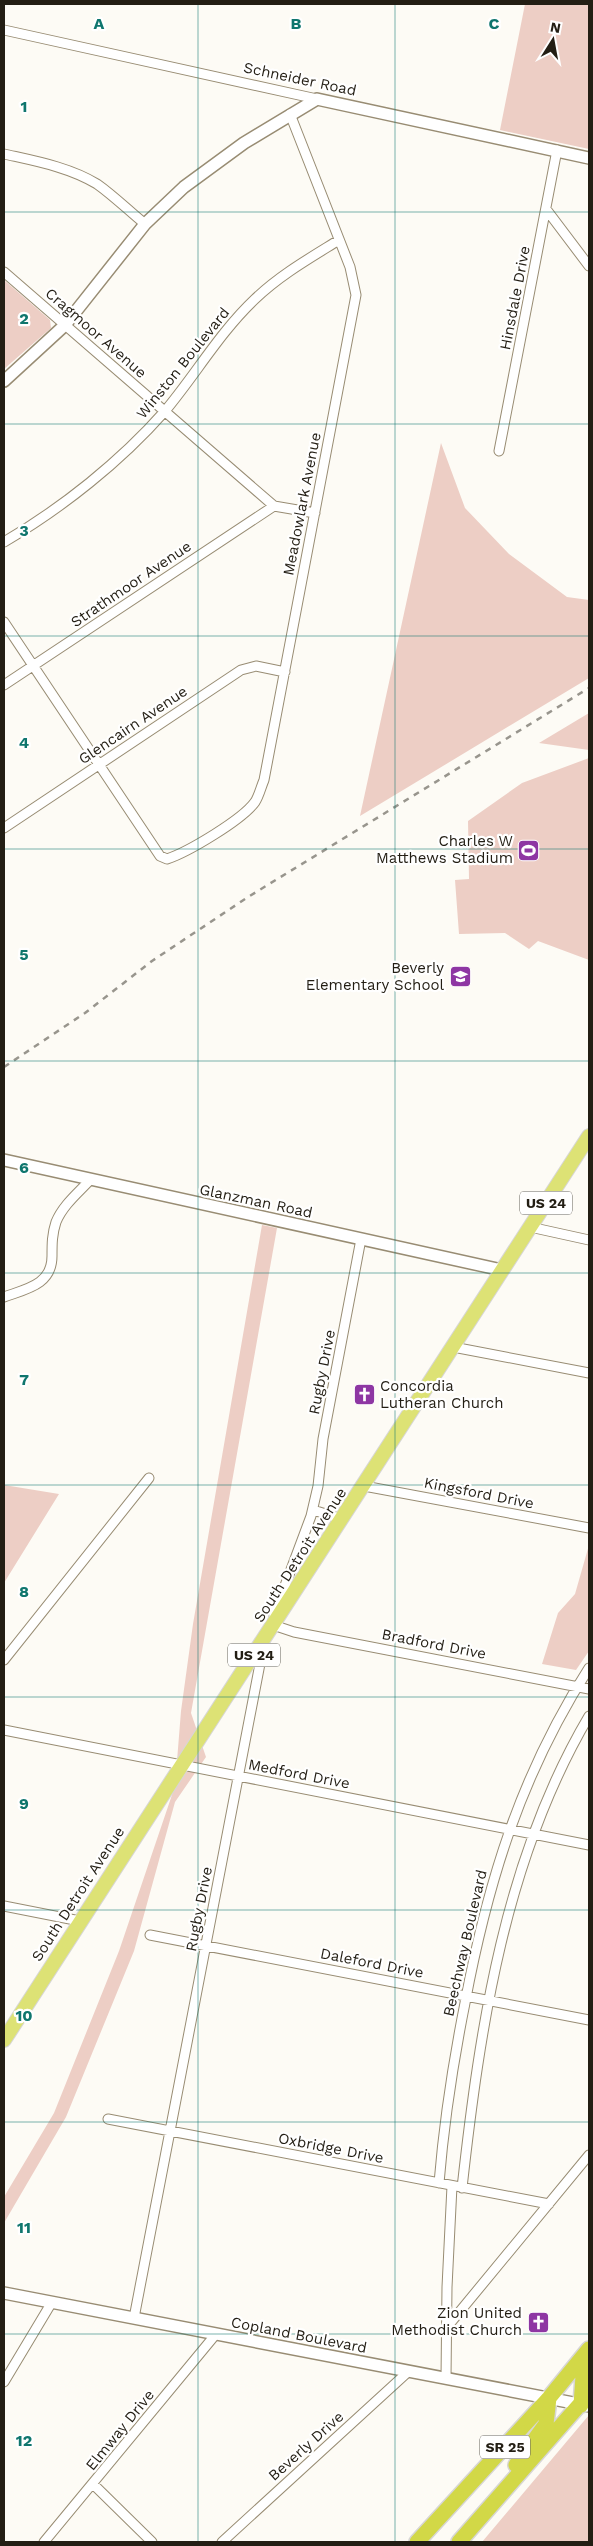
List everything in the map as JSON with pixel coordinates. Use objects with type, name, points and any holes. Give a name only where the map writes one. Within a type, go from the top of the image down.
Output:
[{"type":"highway","name":"SR 25","points":[[417,2542],[549,2398],[589,2349]]},
{"type":"highway","points":[[586,2402],[582,2376],[589,2366]]},
{"type":"highway","points":[[459,2542],[546,2424],[549,2398]]},
{"type":"highway","name":"SR 25","points":[[459,2542],[586,2402]]},
{"type":"main road","name":"South Detroit Avenue","points":[[4,2040],[589,1136]]},
{"type":"street","name":"Schneider Road","points":[[4,30],[589,158]]},
{"type":"street","points":[[4,381],[65,325],[145,224],[184,187],[244,143],[317,99]]},
{"type":"street","name":"Meadowlark Avenue","points":[[99,764],[160,856],[167,859],[184,853],[246,811],[255,801],[264,780],[356,296],[355,283],[290,114]]},
{"type":"street","name":"Hinsdale Drive","points":[[499,451],[557,150]]},
{"type":"street","points":[[4,154],[44,163],[80,175],[109,193],[145,224]]},
{"type":"street","points":[[546,209],[589,266]]},
{"type":"street","name":"Winston Boulevard","points":[[4,542],[59,506],[100,472],[165,410],[229,326],[256,298],[293,269],[339,240]]},
{"type":"street","name":"Cragmoor Avenue","points":[[4,272],[274,506]]},
{"type":"street","points":[[274,506],[315,513]]},
{"type":"street","name":"Strathmoor Avenue","points":[[4,686],[274,506]]},
{"type":"street","points":[[4,622],[99,764]]},
{"type":"street","name":"Glencairn Avenue","points":[[4,828],[242,670],[256,666],[285,672]]},
{"type":"street","name":"Glanzman Road","points":[[4,1160],[502,1270]]},
{"type":"street","points":[[4,1297],[45,1280],[50,1271],[52,1237],[57,1220],[69,1201],[90,1180]]},
{"type":"street","points":[[530,1227],[589,1240]]},
{"type":"street","name":"Rugby Drive","points":[[134,2318],[264,1639],[313,1510],[323,1439],[361,1239]]},
{"type":"street","points":[[452,1347],[589,1373]]},
{"type":"street","points":[[4,1660],[149,1478]]},
{"type":"street","name":"Kingsford Drive","points":[[364,1486],[589,1528]]},
{"type":"street","points":[[313,1510],[342,1520]]},
{"type":"street","name":"Bradford Drive","points":[[273,1625],[294,1632],[589,1689]]},
{"type":"street","name":"Beechway Boulevard","points":[[439,2183],[450,2085],[466,1996],[487,1899],[509,1829],[550,1736],[589,1668]]},
{"type":"street","points":[[462,2188],[472,2098],[490,2001],[511,1905],[533,1834],[572,1747],[589,1716]]},
{"type":"street","name":"Medford Drive","points":[[4,1730],[589,1845]]},
{"type":"street","points":[[4,1906],[80,1921]]},
{"type":"street","name":"Daleford Drive","points":[[150,1935],[589,2020]]},
{"type":"street","name":"Oxbridge Drive","points":[[108,2119],[549,2204]]},
{"type":"street","points":[[447,2327],[589,2155]]},
{"type":"street","points":[[446,2378],[452,2186]]},
{"type":"street","name":"Copland Boulevard","points":[[4,2293],[549,2398],[586,2402]]},
{"type":"street","points":[[4,2382],[52,2302]]},
{"type":"street","name":"Elmway Drive","points":[[44,2542],[216,2334]]},
{"type":"street","name":"Beverly Drive","points":[[222,2542],[409,2371]]},
{"type":"street","points":[[93,2484],[152,2542]]},
{"type":"shaded area","points":[[525,4],[589,4],[589,149],[500,130]]},
{"type":"shaded area","points":[[4,280],[50,320],[51,328],[4,369]]},
{"type":"shaded area","points":[[441,443],[465,508],[509,554],[567,597],[589,600],[589,678],[360,816]]},
{"type":"shaded area","points":[[589,713],[589,750],[539,743]]},
{"type":"shaded area","name":"Charles W Matthews Stadium","points":[[589,758],[589,960],[538,941],[529,949],[505,933],[459,934],[455,880],[469,879],[468,821],[522,783]]},
{"type":"shaded area","points":[[262,1225],[277,1228],[191,1713],[206,1757],[175,1802],[134,1951],[66,2117],[4,2223],[4,2197],[54,2113],[119,1951],[175,1786],[181,1711],[193,1624]]},
{"type":"shaded area","points":[[4,1485],[59,1494],[4,1583]]},
{"type":"shaded area","points":[[589,1545],[589,1651],[576,1670],[542,1664],[558,1613],[575,1594]]},
{"type":"shaded area","points":[[589,2415],[589,2542],[482,2542]]},
{"type":"railway","points":[[4,1067],[85,1013],[152,961],[248,897],[589,688]]},
{"type":"place","name":"Charles W Matthews Stadium","points":[[529,850]]},
{"type":"place","name":"Beverly Elementary School","points":[[460,977]]},
{"type":"place","name":"Concordia Lutheran Church","points":[[364,1395]]},
{"type":"place","name":"Zion United Methodist Church","points":[[538,2322]]}]
